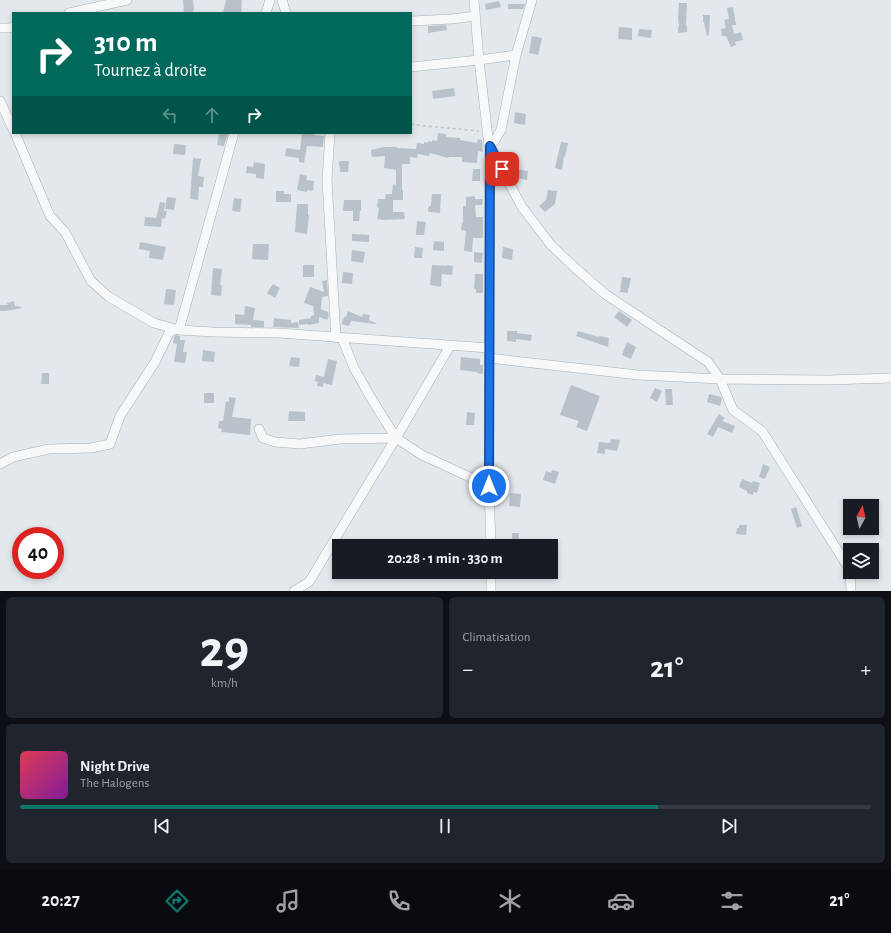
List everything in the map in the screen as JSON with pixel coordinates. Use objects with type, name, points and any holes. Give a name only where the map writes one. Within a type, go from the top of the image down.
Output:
[{"type":"street","points":[[73,12],[127,0]]},
{"type":"street","points":[[266,12],[270,0]]},
{"type":"street","points":[[282,0],[286,12]]},
{"type":"street","points":[[474,0],[479,60],[490,146],[489,486],[491,539]]},
{"type":"street","points":[[490,146],[501,130],[516,55],[532,0]]},
{"type":"street","points":[[412,20],[448,20],[476,16]]},
{"type":"street","points":[[0,28],[12,27]]},
{"type":"street","points":[[412,67],[516,55]]},
{"type":"street","points":[[0,101],[12,128]]},
{"type":"street","points":[[14,134],[50,216],[65,232],[91,281],[108,297],[154,323],[177,329],[213,332],[278,333],[489,348]]},
{"type":"street","points":[[0,464],[13,457],[49,449],[91,448],[110,444],[120,416],[155,362],[169,333],[177,329],[234,134]]},
{"type":"street","points":[[330,134],[327,180],[339,338],[370,398],[396,438],[422,455],[489,486]]},
{"type":"street","points":[[490,146],[522,207],[551,245],[605,294],[708,362],[720,379],[733,410],[762,431],[843,560]]},
{"type":"street","points":[[294,591],[309,582],[450,346]]},
{"type":"street","points":[[489,358],[638,375],[720,379],[829,380],[891,378]]},
{"type":"street","points":[[259,429],[263,438],[275,442],[300,444],[340,438],[396,438]]},
{"type":"street","points":[[491,579],[491,591]]},
{"type":"street","points":[[850,579],[851,591]]},
{"type":"path","points":[[412,124],[488,132]]},
{"type":"building","points":[[183,0],[193,0],[193,12],[184,12]]},
{"type":"building","points":[[226,0],[242,0],[241,12],[223,12]]},
{"type":"building","points":[[499,1],[501,7],[486,10],[485,4]]},
{"type":"building","points":[[679,3],[687,3],[687,32],[678,33]]},
{"type":"building","points":[[508,4],[525,4],[523,9],[508,9]]},
{"type":"building","points":[[733,7],[736,25],[732,25],[734,34],[741,32],[743,40],[735,42],[736,45],[731,47],[726,36],[722,36],[721,29],[726,28],[724,20],[729,19],[727,8]]},
{"type":"building","points":[[703,15],[710,15],[709,35],[707,36],[703,22]]},
{"type":"building","points":[[446,25],[447,30],[428,33],[428,26]]},
{"type":"building","points":[[619,27],[632,28],[632,40],[618,39]]},
{"type":"building","points":[[639,29],[652,30],[651,38],[638,36]]},
{"type":"building","points":[[532,36],[542,38],[538,55],[529,53]]},
{"type":"building","points":[[454,88],[455,96],[433,99],[432,91]]},
{"type":"building","points":[[515,112],[526,114],[525,125],[514,123]]},
{"type":"building","points":[[438,133],[446,134],[446,137],[460,138],[460,140],[477,143],[478,139],[482,140],[483,152],[478,151],[477,163],[462,162],[462,157],[448,158],[430,153],[429,156],[418,154],[417,158],[410,157],[410,164],[402,164],[403,200],[393,200],[393,212],[404,212],[405,219],[377,219],[379,208],[377,207],[378,199],[385,199],[386,194],[392,194],[393,184],[396,185],[396,170],[384,168],[385,156],[372,157],[371,150],[384,147],[416,149],[417,143],[424,144],[424,142],[428,143],[428,141],[432,142],[432,140],[437,141]]},
{"type":"building","points":[[219,134],[228,134],[224,146],[217,145]]},
{"type":"building","points":[[302,134],[324,136],[323,147],[307,146],[304,163],[299,162],[299,158],[285,156],[286,148],[300,150]]},
{"type":"building","points":[[561,142],[568,143],[562,170],[555,168]]},
{"type":"building","points":[[174,144],[186,145],[185,155],[173,154]]},
{"type":"building","points":[[193,158],[201,159],[198,176],[204,177],[203,187],[199,187],[198,200],[190,199]]},
{"type":"building","points":[[339,161],[349,161],[348,172],[340,172]]},
{"type":"building","points":[[254,162],[265,164],[264,179],[256,178],[256,174],[246,173],[247,166],[253,167]]},
{"type":"building","points":[[473,169],[480,169],[480,181],[472,181]]},
{"type":"building","points":[[518,169],[528,171],[527,180],[516,178]]},
{"type":"building","points":[[300,174],[307,176],[306,180],[314,181],[313,191],[307,190],[307,192],[297,190]]},
{"type":"building","points":[[548,190],[557,191],[555,204],[545,212],[539,206],[546,200]]},
{"type":"building","points":[[276,191],[284,191],[284,194],[291,194],[291,202],[276,202]]},
{"type":"building","points":[[432,194],[441,194],[440,213],[428,211],[428,208],[431,205]]},
{"type":"building","points":[[475,196],[475,199],[483,199],[482,205],[475,205],[476,217],[483,217],[483,238],[473,238],[472,252],[464,251],[466,231],[461,230],[463,223],[463,206],[466,206],[466,197]]},
{"type":"building","points":[[167,197],[176,198],[174,210],[165,209]]},
{"type":"building","points":[[234,198],[242,199],[240,212],[232,211]]},
{"type":"building","points":[[344,200],[361,200],[359,221],[353,221],[353,211],[343,211]]},
{"type":"building","points":[[160,202],[165,203],[164,211],[167,211],[165,219],[162,218],[161,227],[144,226],[145,217],[156,218]]},
{"type":"building","points":[[297,204],[308,204],[309,215],[307,234],[295,232]]},
{"type":"building","points":[[417,221],[426,222],[424,235],[416,235]]},
{"type":"building","points":[[352,234],[369,235],[369,242],[352,241]]},
{"type":"building","points":[[434,241],[444,242],[444,251],[433,250]]},
{"type":"building","points":[[140,242],[166,247],[163,260],[149,258],[150,251],[139,249]]},
{"type":"building","points":[[253,244],[269,244],[268,260],[252,259]]},
{"type":"building","points":[[415,247],[423,248],[422,258],[414,258]]},
{"type":"building","points":[[503,247],[513,249],[512,260],[502,258]]},
{"type":"building","points":[[352,250],[365,252],[363,263],[351,261]]},
{"type":"building","points":[[474,252],[483,253],[482,263],[474,262]]},
{"type":"building","points":[[303,265],[314,265],[314,277],[303,277]]},
{"type":"building","points":[[432,265],[453,266],[452,275],[442,274],[441,287],[430,285]]},
{"type":"building","points":[[213,268],[222,269],[220,285],[222,285],[221,296],[211,295]]},
{"type":"building","points":[[343,272],[353,273],[352,284],[342,283]]},
{"type":"building","points":[[475,274],[483,274],[483,293],[476,293],[476,289],[474,289]]},
{"type":"building","points":[[622,277],[631,278],[628,293],[620,292]]},
{"type":"building","points":[[327,280],[328,296],[322,297],[321,309],[328,312],[329,316],[327,320],[319,317],[319,323],[299,325],[299,320],[311,318],[311,316],[314,315],[313,306],[304,303],[310,287],[324,292],[322,281]]},
{"type":"building","points":[[273,284],[280,288],[275,298],[267,293]]},
{"type":"building","points":[[166,289],[176,290],[174,305],[164,304]]},
{"type":"building","points":[[14,301],[15,306],[22,308],[0,311],[0,305],[8,305],[7,303]]},
{"type":"building","points":[[245,306],[255,308],[253,320],[264,321],[264,327],[251,327],[251,325],[235,324],[235,314],[244,315]]},
{"type":"building","points":[[348,311],[362,317],[363,314],[370,315],[369,320],[376,323],[351,321],[349,326],[341,324]]},
{"type":"building","points":[[619,311],[632,320],[627,327],[614,317]]},
{"type":"building","points":[[274,318],[291,320],[291,323],[298,322],[299,328],[273,327]]},
{"type":"building","points":[[507,331],[517,331],[517,333],[532,335],[531,341],[516,339],[516,342],[507,341]]},
{"type":"building","points":[[578,331],[599,337],[609,338],[608,347],[576,336]]},
{"type":"building","points":[[176,335],[180,336],[180,340],[185,340],[183,352],[187,352],[185,363],[174,362],[177,344],[173,343]]},
{"type":"building","points":[[627,342],[636,347],[631,359],[622,355]]},
{"type":"building","points":[[203,350],[215,352],[214,362],[202,361]]},
{"type":"building","points":[[291,357],[300,358],[299,367],[289,366]]},
{"type":"building","points":[[461,357],[480,359],[480,365],[483,365],[483,374],[460,370]]},
{"type":"building","points":[[328,359],[337,361],[332,385],[323,383],[323,387],[317,386],[318,382],[315,381],[316,375],[324,377]]},
{"type":"building","points":[[42,373],[49,373],[49,384],[41,384]]},
{"type":"building","points":[[571,385],[600,396],[587,431],[576,427],[579,421],[560,415]]},
{"type":"building","points":[[655,388],[662,391],[657,402],[650,398]]},
{"type":"building","points":[[665,389],[672,389],[673,405],[666,405]]},
{"type":"building","points":[[204,393],[214,393],[214,403],[204,403]]},
{"type":"building","points":[[709,394],[721,397],[722,399],[720,406],[707,402]]},
{"type":"building","points":[[229,397],[236,398],[232,417],[251,419],[250,435],[221,432],[222,429],[218,428],[219,421],[223,421],[226,401],[229,402]]},
{"type":"building","points":[[289,411],[305,412],[305,421],[288,421]]},
{"type":"building","points":[[467,412],[475,413],[474,425],[466,425]]},
{"type":"building","points":[[719,414],[725,418],[722,421],[735,426],[732,433],[718,427],[713,437],[707,434]]},
{"type":"building","points":[[611,439],[620,440],[617,451],[605,449],[605,454],[597,453],[599,442],[610,443]]},
{"type":"building","points":[[763,464],[770,467],[765,479],[759,477]]},
{"type":"building","points":[[552,470],[559,472],[555,484],[543,480],[546,471],[551,473]]},
{"type":"building","points":[[742,479],[752,483],[753,481],[760,483],[757,493],[754,492],[753,495],[747,493],[747,491],[739,487]]},
{"type":"building","points":[[510,493],[521,494],[520,507],[509,506]]},
{"type":"building","points":[[796,507],[802,526],[797,528],[791,509]]},
{"type":"building","points":[[739,525],[747,525],[746,535],[736,534]]},
{"type":"building","points":[[512,533],[519,533],[519,539],[512,539]]},
{"type":"route","points":[[489,486],[488,414],[490,146],[502,169]]}]
